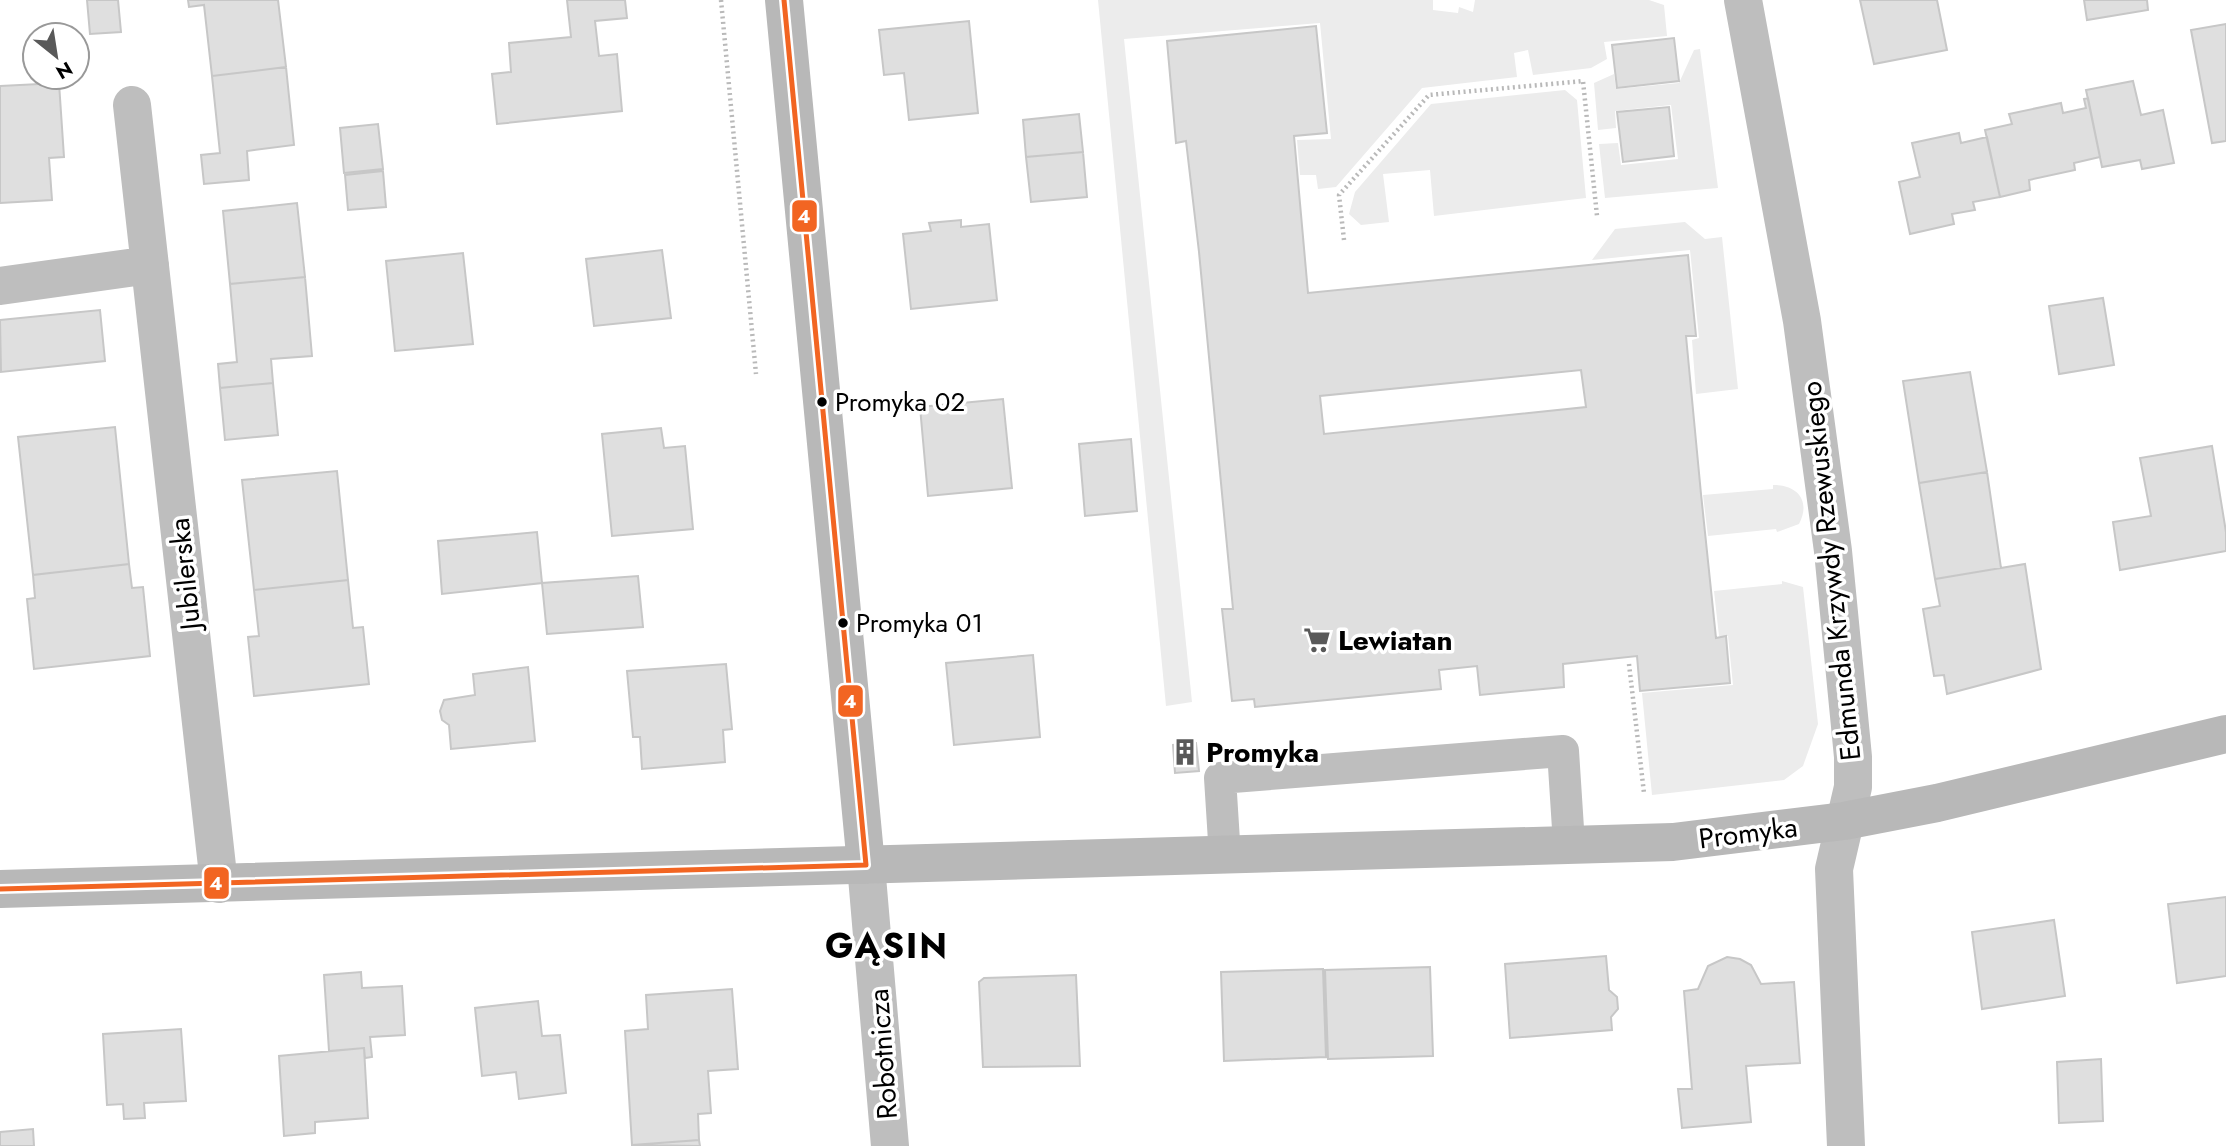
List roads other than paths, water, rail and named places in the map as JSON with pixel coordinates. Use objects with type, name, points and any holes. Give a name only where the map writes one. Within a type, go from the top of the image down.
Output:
[{"type":"street","name":"Robotnicza","points":[[784,0],[890,1146]]},
{"type":"street","name":"Edmunda Krzywdy Rzewuskiego","points":[[1743,0],[1802,321],[1833,551],[1853,757],[1853,787],[1835,869],[1846,1146]]},
{"type":"street","name":"Jubilerska","points":[[132,105],[219,884]]},
{"type":"street","points":[[0,286],[150,265]]},
{"type":"street","name":"Promyka","points":[[0,889],[1225,857],[1673,842],[1844,821],[1971,797],[2226,734]]},
{"type":"lane","points":[[1225,857],[1220,778],[1563,751],[1569,844]]},
{"type":"place","name":"Promyka 02","points":[[822,402]]},
{"type":"place","name":"Promyka 01","points":[[843,623]]},
{"type":"place","name":"Lewiatan","points":[[1317,640]]},
{"type":"place","name":"Promyka","points":[[1185,752]]},
{"type":"district","name":"GĄSIN","points":[[887,946]]}]
